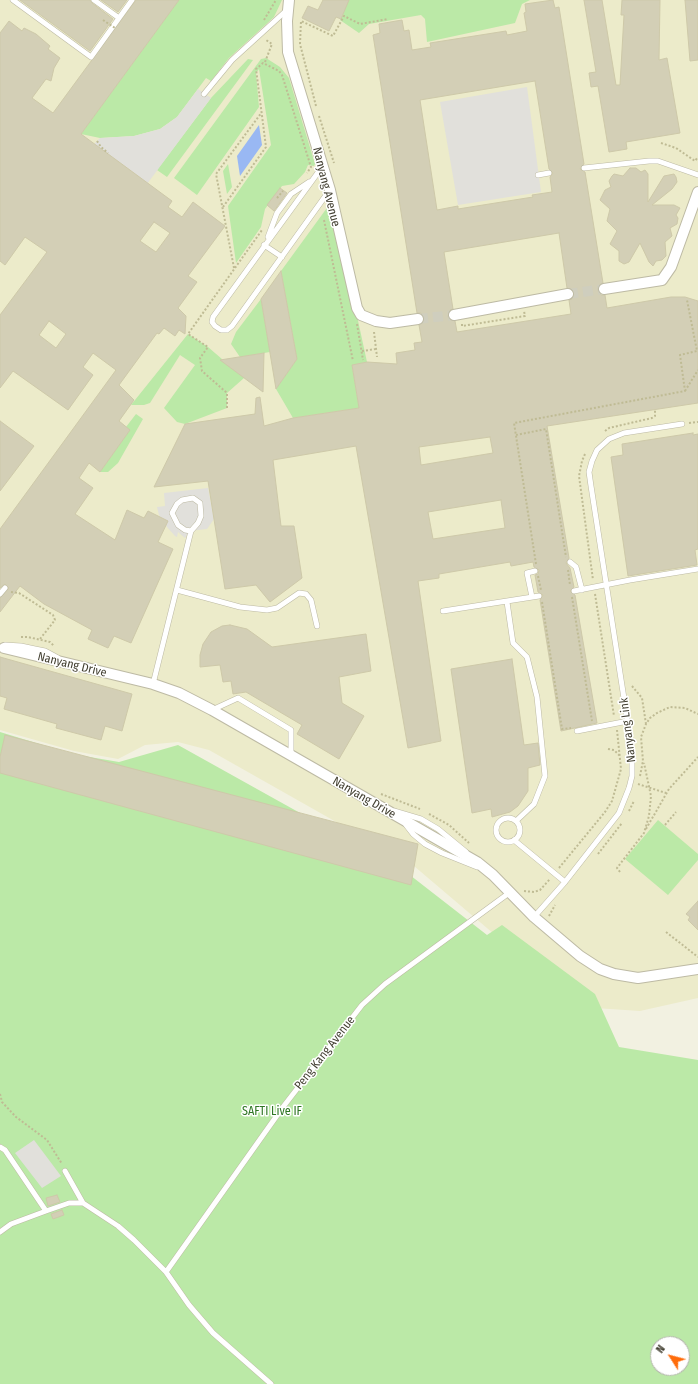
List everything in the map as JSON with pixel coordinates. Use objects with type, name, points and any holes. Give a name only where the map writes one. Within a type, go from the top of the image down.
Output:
[{"type":"street","name":"Nanyang Avenue","points":[[288,4],[287,40],[290,58],[330,190],[335,218],[359,312],[376,321],[390,323],[418,319]]},
{"type":"street","points":[[604,288],[662,280],[668,275],[698,192]]},
{"type":"street","points":[[458,318],[568,294]]},
{"type":"street","name":"Nanyang Drive","points":[[2,647],[65,664],[153,684],[178,693],[212,710],[477,862],[492,874],[534,917],[580,956],[600,969],[614,974],[638,978],[653,978],[698,969]]},
{"type":"lane","points":[[13,0],[91,56],[132,0]]},
{"type":"lane","points":[[94,0],[119,18]]},
{"type":"lane","points":[[204,94],[232,60],[288,4]]},
{"type":"lane","points":[[584,168],[649,161],[658,162],[698,175]]},
{"type":"lane","points":[[322,167],[213,317],[212,322],[215,326],[221,330],[227,330],[232,326],[330,190]]},
{"type":"lane","points":[[538,175],[549,173]]},
{"type":"lane","points":[[264,245],[277,212],[291,194],[312,180]]},
{"type":"lane","points":[[264,245],[282,257]]},
{"type":"lane","name":"Nanyang Link","points":[[534,917],[565,882],[612,822],[625,800],[633,766],[628,720],[590,486],[589,472],[592,461],[597,450],[609,439],[624,434],[682,424]]},
{"type":"lane","points":[[153,684],[192,531],[198,523],[201,509],[200,503],[193,498],[182,500],[177,504],[172,513],[178,525],[185,530],[192,531]]},
{"type":"lane","points":[[570,562],[576,567],[582,590]]},
{"type":"lane","points":[[574,591],[698,569]]},
{"type":"lane","points":[[532,598],[527,573],[535,571]]},
{"type":"lane","points":[[0,594],[5,588]]},
{"type":"lane","points":[[177,590],[240,607],[267,610],[277,608],[299,592],[306,594],[311,600],[317,626]]},
{"type":"lane","points":[[443,611],[539,596]]},
{"type":"lane","points":[[507,602],[513,643],[526,657],[537,698],[545,776],[534,804],[516,821]]},
{"type":"lane","points":[[212,710],[238,698],[245,702],[291,730],[291,756]]},
{"type":"lane","points":[[577,729],[628,720]]},
{"type":"lane","points":[[384,809],[404,813],[438,829],[450,837],[477,862]]},
{"type":"lane","points":[[507,817],[516,821],[520,829],[519,836],[514,840],[508,842],[502,841],[497,837],[495,830],[501,819],[507,817]]},
{"type":"lane","points":[[402,819],[413,834],[426,844],[442,853],[492,874]]},
{"type":"lane","points":[[514,840],[565,882]]},
{"type":"lane","name":"Peng Kang Avenue","points":[[166,1272],[283,1107],[362,1005],[386,984],[509,893]]},
{"type":"lane","points":[[0,1147],[5,1150],[46,1211]]},
{"type":"lane","points":[[65,1171],[83,1203],[118,1226],[166,1272],[188,1305],[213,1332],[271,1384]]},
{"type":"lane","points":[[0,1232],[11,1224],[68,1203],[83,1203]]},
{"type":"path","points":[[301,21],[333,36],[344,16],[360,24],[388,19]]},
{"type":"path","points":[[103,20],[115,28]]},
{"type":"path","points":[[223,207],[266,147],[256,69],[265,62],[279,71],[282,76],[311,167],[304,177]]},
{"type":"path","points":[[234,268],[216,174],[262,112]]},
{"type":"path","points":[[98,141],[101,147],[108,153]]},
{"type":"path","points":[[661,143],[676,148],[694,161],[698,157]]},
{"type":"path","points":[[273,204],[287,188]]},
{"type":"path","points":[[324,220],[353,361]]},
{"type":"path","points":[[226,408],[227,393],[202,371],[200,358],[208,348],[188,334],[263,227]]},
{"type":"path","points":[[685,391],[680,355],[697,351],[687,300]]},
{"type":"path","points":[[458,318],[462,326],[525,316],[523,308]]},
{"type":"path","points":[[356,322],[363,360]]},
{"type":"path","points":[[374,332],[377,358]]},
{"type":"path","points":[[362,351],[376,349]]},
{"type":"path","points":[[577,729],[562,729],[514,423],[685,391],[698,370]]},
{"type":"path","points":[[603,433],[609,428],[652,418],[655,416],[655,410]]},
{"type":"path","points":[[516,435],[546,429],[593,723]]},
{"type":"path","points":[[554,874],[609,806],[618,783],[621,757],[594,587],[579,476],[582,461],[588,450]]},
{"type":"path","points":[[6,597],[11,591],[19,593],[53,615],[55,620],[40,639]]},
{"type":"path","points":[[632,686],[642,698],[646,724]]},
{"type":"path","points":[[644,833],[649,816],[651,796],[643,761],[641,737],[646,724],[657,713],[670,707],[685,708],[698,714]]},
{"type":"path","points":[[608,749],[614,750],[621,757]]},
{"type":"path","points":[[620,872],[617,868],[644,833],[666,793],[698,757]]},
{"type":"path","points":[[638,791],[643,761]]},
{"type":"path","points":[[638,784],[666,793]]},
{"type":"path","points":[[627,814],[634,801]]},
{"type":"path","points":[[665,824],[676,812]]},
{"type":"path","points":[[596,857],[624,821]]},
{"type":"path","points":[[553,920],[548,915],[556,905]]},
{"type":"path","points":[[666,932],[698,958]]},
{"type":"path","points":[[692,960],[698,958]]},
{"type":"path","points":[[0,1094],[2,1102],[16,1117],[46,1140],[65,1171]]},
{"type":"shaded area","points":[[0,0],[698,0],[698,998],[640,1011],[595,1008],[494,934],[414,866],[209,750],[178,742],[145,745],[118,759],[74,751],[0,730]]},
{"type":"shaded area","points":[[527,87],[541,192],[458,205],[440,102]]},
{"type":"shaded area","points":[[198,89],[211,98],[147,184],[93,145],[100,138],[134,136],[160,129],[177,117]]},
{"type":"shaded area","points":[[208,488],[214,519],[207,529],[189,531],[185,538],[178,532],[177,537],[175,536],[159,515],[157,507],[165,506],[164,493]]},
{"type":"shaded area","points":[[34,1140],[61,1176],[42,1188],[15,1153]]},
{"type":"green space","points":[[179,0],[282,0],[274,17],[229,58],[211,81],[206,78],[177,117],[160,129],[134,136],[100,138],[81,134]]},
{"type":"green space","points":[[348,0],[530,0],[522,4],[515,23],[427,42],[425,19],[421,15],[369,24],[359,33],[340,20]]},
{"type":"green space","points":[[266,58],[280,67],[289,78],[315,164],[314,166],[308,165],[305,172],[294,184],[282,186],[265,209],[261,227],[236,263],[228,206],[271,145],[259,69],[256,73],[259,107],[197,195],[174,178],[261,59]]},
{"type":"green space","points":[[248,59],[253,60],[167,177],[157,170],[211,98]]},
{"type":"green space","points":[[228,164],[232,187],[227,194],[223,171]]},
{"type":"green space","points":[[332,201],[367,362],[352,365],[359,408],[293,418],[276,389],[297,359],[281,271]]},
{"type":"green space","points":[[261,299],[270,352],[240,357],[231,344],[236,332]]},
{"type":"green space","points":[[188,334],[208,347],[244,378],[227,393],[227,408],[185,424],[177,422],[164,408],[195,365],[180,355],[150,403],[144,405],[131,405]]},
{"type":"green space","points":[[136,414],[143,419],[118,463],[108,472],[100,472],[130,430],[126,427]]},
{"type":"green space","name":"SAFTI Live IF","points":[[0,732],[72,754],[119,762],[178,745],[406,872],[487,935],[502,925],[595,994],[619,1047],[698,1060],[698,1384],[0,1384]]},
{"type":"green space","points":[[658,820],[698,854],[698,860],[668,895],[625,859]]},
{"type":"water","points":[[259,125],[262,145],[240,176],[237,156]]},
{"type":"building","points":[[20,0],[90,0],[113,19],[90,51]]},
{"type":"building","points":[[101,0],[127,0],[118,12]]},
{"type":"building","points":[[136,0],[179,0],[81,134],[172,201],[168,207],[182,217],[193,202],[225,226],[188,276],[197,282],[178,308],[186,316],[185,334],[179,330],[175,336],[164,328],[159,334],[157,333],[119,385],[134,400],[119,421],[130,430],[100,472],[89,463],[79,478],[93,488],[75,514],[115,540],[127,510],[144,518],[148,511],[168,521],[158,542],[173,549],[131,643],[114,636],[108,648],[88,639],[92,630],[44,604],[20,586],[0,612],[0,598],[9,588],[5,584],[0,588],[0,529],[116,370],[93,353],[83,367],[93,375],[68,410],[13,371],[0,388],[0,315],[47,252],[25,237],[5,265],[0,261],[0,33],[9,21],[22,31],[24,28],[36,34],[50,46],[48,49],[60,58],[54,68],[51,81],[46,79],[32,98],[53,113]],"holes":[[[154,222],[170,233],[156,252],[140,241]],[[49,321],[66,334],[56,348],[39,335]]]},
{"type":"building","points":[[323,0],[349,0],[341,19],[336,17],[329,31],[302,18],[308,6],[318,10]]},
{"type":"building","points":[[553,0],[555,8],[559,7],[584,164],[580,169],[585,172],[603,283],[598,286],[598,290],[601,295],[605,295],[607,308],[671,297],[685,297],[698,301],[698,403],[547,426],[569,558],[566,563],[570,568],[574,587],[570,591],[575,595],[597,723],[561,731],[540,600],[543,595],[538,592],[535,575],[538,574],[539,570],[534,567],[533,562],[511,566],[510,562],[439,574],[439,578],[418,581],[441,741],[408,748],[356,446],[273,460],[281,526],[294,526],[302,578],[270,602],[256,585],[225,589],[208,481],[154,487],[185,424],[255,414],[256,398],[260,397],[264,426],[293,418],[359,408],[352,365],[367,362],[397,364],[396,353],[415,350],[414,343],[422,342],[419,325],[424,322],[424,318],[421,313],[417,313],[373,35],[380,33],[379,24],[402,20],[404,31],[409,30],[412,50],[431,47],[430,43],[506,31],[507,35],[527,31],[524,13],[526,12],[525,4]],"holes":[[[535,81],[549,169],[553,173],[550,177],[552,192],[532,195],[533,197],[458,209],[458,206],[437,210],[420,100]],[[559,233],[567,288],[573,290],[574,293],[572,299],[569,300],[571,314],[457,332],[455,321],[449,319],[448,316],[450,310],[453,309],[444,252]],[[490,437],[493,453],[421,465],[419,447]],[[501,500],[505,528],[433,539],[428,512]]]},
{"type":"building","points":[[584,0],[602,0],[616,85],[620,85],[624,15],[621,15],[622,0],[660,0],[659,60],[667,58],[680,133],[626,142],[627,149],[609,152],[598,86],[591,87],[589,73],[596,72]]},
{"type":"building","points":[[685,0],[698,0],[698,60],[690,61]]},
{"type":"building","points":[[630,168],[636,168],[641,172],[645,170],[648,174],[648,202],[664,176],[674,174],[676,177],[677,182],[672,189],[652,205],[674,205],[680,208],[676,215],[678,218],[677,224],[670,228],[672,236],[665,242],[666,256],[662,260],[656,261],[653,266],[649,262],[640,243],[629,262],[624,264],[619,261],[619,251],[610,244],[617,231],[607,221],[610,209],[600,200],[605,190],[611,187],[609,181],[612,176],[614,174],[623,176]]},
{"type":"building","points":[[280,188],[287,193],[274,211],[267,205]]},
{"type":"building","points":[[281,271],[297,359],[276,389],[261,299]]},
{"type":"building","points":[[264,353],[263,392],[220,360]]},
{"type":"building","points":[[0,421],[34,446],[0,491]]},
{"type":"building","points":[[693,433],[693,435],[698,434],[698,549],[695,550],[697,565],[628,576],[611,457],[623,455],[622,444]]},
{"type":"building","points":[[230,625],[247,629],[272,647],[366,634],[371,671],[339,677],[342,703],[364,716],[339,759],[297,734],[302,725],[246,692],[233,694],[231,681],[223,682],[220,665],[200,667],[200,655],[203,644],[211,632],[222,626]]},
{"type":"building","points":[[0,657],[132,694],[122,731],[105,726],[101,740],[56,728],[57,724],[4,709],[7,698],[0,696]]},
{"type":"building","points":[[512,659],[524,745],[538,743],[540,765],[528,768],[528,791],[518,806],[510,812],[492,817],[491,809],[472,813],[451,669]]},
{"type":"building","points":[[5,735],[418,844],[411,885],[0,773],[0,757]]},
{"type":"building","points":[[698,901],[698,930],[688,920],[690,917],[686,914]]},
{"type":"building","points":[[57,1195],[60,1202],[48,1206],[46,1198]]},
{"type":"building","points":[[62,1210],[64,1215],[53,1219],[51,1214]]},
{"type":"tunnel","points":[[568,294],[604,289]]},
{"type":"tunnel","points":[[418,319],[454,315]]}]
